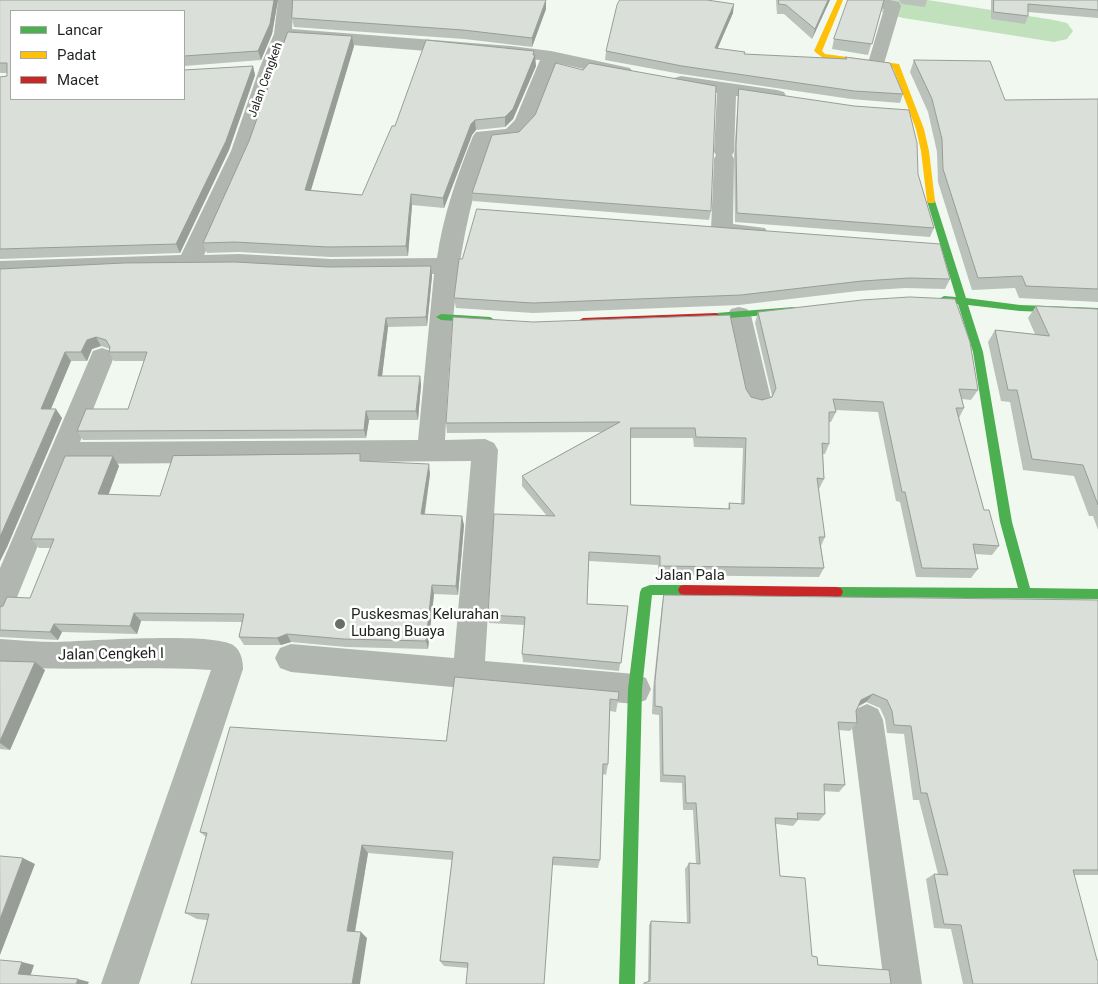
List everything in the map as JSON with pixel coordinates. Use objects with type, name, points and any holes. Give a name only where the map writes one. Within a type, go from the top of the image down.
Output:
[{"type":"street","points":[[283,34],[286,0]]},
{"type":"street","points":[[840,0],[818,51],[823,56],[876,62],[899,68],[906,111],[926,152],[926,182],[934,245],[956,275],[978,352],[1006,522],[1026,594]]},
{"type":"street","points":[[870,0],[893,6],[876,62]]},
{"type":"street","name":"Jalan Cengkeh","points":[[189,263],[241,151],[259,68],[283,34],[464,46],[551,56],[653,77],[790,98]]},
{"type":"street","points":[[431,450],[446,266],[467,210],[483,136],[508,135],[518,131],[524,122],[551,56]]},
{"type":"street","points":[[727,88],[724,156],[712,229],[777,234]]},
{"type":"street","points":[[0,269],[119,264],[239,262],[330,268],[446,266]]},
{"type":"street","points":[[933,299],[962,300],[1020,308],[1098,311]]},
{"type":"street","points":[[572,321],[739,315],[807,308]]},
{"type":"street","points":[[739,315],[758,399]]},
{"type":"street","points":[[441,317],[506,321]]},
{"type":"street","points":[[0,603],[102,357]]},
{"type":"street","points":[[62,453],[485,450],[468,674]]},
{"type":"street","name":"Jalan Pala","points":[[627,984],[635,689],[644,594],[650,590],[1098,594]]},
{"type":"street","name":"Jalan Cengkeh I","points":[[0,653],[55,656],[169,653],[223,656],[227,661],[227,669],[120,984]]},
{"type":"street","points":[[291,658],[635,689]]},
{"type":"street","points":[[867,720],[903,984]]},
{"type":"building","points":[[0,0],[274,0],[270,24],[258,51],[185,56],[185,10],[10,10],[10,100],[185,100],[185,70],[253,66],[226,141],[176,244],[0,249],[0,77],[7,76],[7,63],[0,63]]},
{"type":"building","points":[[293,0],[546,0],[532,38],[463,30],[292,18]]},
{"type":"building","points":[[620,0],[707,0],[734,4],[715,48],[745,52],[744,54],[847,59],[845,57],[890,63],[903,94],[854,91],[682,66],[606,51],[617,5]]},
{"type":"building","points":[[779,0],[828,0],[815,29],[786,5],[779,4]]},
{"type":"building","points":[[848,0],[884,0],[872,44],[834,39]]},
{"type":"building","points":[[994,0],[1098,0],[1098,10],[1028,4],[1028,16],[994,12]]},
{"type":"building","points":[[288,32],[352,36],[305,190],[362,195],[392,126],[395,126],[426,40],[534,51],[533,55],[535,55],[513,109],[505,117],[475,120],[471,124],[443,198],[411,194],[406,246],[328,247],[235,242],[203,243],[249,141]]},
{"type":"building","points":[[914,60],[990,61],[1005,100],[1098,99],[1098,289],[1026,286],[1022,276],[978,278],[943,169],[942,139],[932,99]]},
{"type":"building","points":[[556,63],[583,70],[589,63],[716,86],[711,211],[472,193],[492,135],[519,132],[535,115]]},
{"type":"building","points":[[739,89],[854,106],[909,110],[917,143],[918,174],[934,228],[737,213],[736,146]]},
{"type":"building","points":[[477,209],[940,244],[950,279],[909,278],[862,281],[741,295],[533,303],[454,298],[459,259],[462,259]]},
{"type":"building","points":[[235,262],[328,267],[431,266],[426,317],[386,318],[378,376],[420,376],[416,411],[366,411],[364,430],[77,431],[86,409],[128,409],[147,352],[109,352],[110,347],[106,340],[96,337],[87,340],[81,352],[65,352],[41,409],[56,409],[0,537],[0,269],[124,263]]},
{"type":"building","points":[[910,297],[955,299],[970,342],[978,390],[959,389],[964,408],[956,408],[984,510],[989,510],[999,546],[973,544],[978,569],[922,568],[905,492],[902,492],[883,402],[833,399],[836,412],[829,412],[829,444],[822,443],[824,479],[817,478],[825,537],[819,537],[824,568],[660,566],[660,556],[589,552],[587,604],[628,606],[621,663],[522,654],[525,617],[488,615],[494,514],[555,516],[522,476],[620,422],[446,423],[453,317],[533,322],[730,315],[746,389],[751,397],[762,400],[772,397],[776,388],[758,312],[862,300]],"holes":[[[631,428],[695,428],[696,437],[746,438],[744,504],[729,503],[730,509],[631,505]]]},
{"type":"building","points":[[1036,306],[1098,309],[1098,505],[1083,465],[1032,459],[1017,390],[1008,390],[995,330],[1049,336]]},
{"type":"building","points":[[360,454],[360,461],[429,464],[421,514],[462,516],[456,586],[432,585],[426,641],[343,639],[287,634],[277,638],[239,637],[244,614],[134,613],[130,626],[54,624],[50,632],[0,630],[0,607],[3,606],[7,597],[30,598],[54,539],[31,539],[65,456],[113,456],[98,494],[160,496],[173,456]]},
{"type":"building","points":[[664,595],[1098,600],[1098,870],[1073,870],[1098,960],[1098,984],[973,984],[961,925],[944,924],[934,874],[948,875],[927,793],[921,793],[911,726],[894,725],[892,711],[887,700],[873,694],[861,700],[856,711],[857,723],[838,722],[845,785],[824,784],[825,814],[797,813],[798,819],[775,818],[780,876],[805,878],[812,956],[817,957],[818,965],[889,970],[891,984],[644,984],[650,981],[651,921],[690,923],[689,863],[700,864],[696,803],[686,803],[685,776],[663,775],[662,707],[655,706],[655,681]]},
{"type":"building","points":[[0,661],[35,662],[0,741]]},
{"type":"building","points":[[455,677],[619,692],[618,700],[610,699],[608,764],[603,764],[600,860],[553,857],[544,984],[466,984],[468,963],[440,961],[453,852],[362,845],[347,931],[361,932],[352,984],[191,984],[209,914],[185,913],[207,833],[200,832],[230,727],[446,741]]},
{"type":"building","points":[[0,856],[23,858],[0,919]]},
{"type":"building","points":[[0,960],[22,962],[18,974],[78,979],[76,984],[0,984]]},
{"type":"waterway","points":[[881,0],[903,7],[1054,31]]},
{"type":"traffic: fast","points":[[931,201],[978,352],[1006,522],[1026,594]]},
{"type":"traffic: fast","points":[[944,299],[1020,308],[1098,311]]},
{"type":"traffic: fast","points":[[716,316],[794,310]]},
{"type":"traffic: fast","points":[[441,317],[490,320]]},
{"type":"traffic: fast","points":[[627,984],[635,689],[646,592],[650,590],[684,590]]},
{"type":"traffic: fast","points":[[837,592],[1098,594]]},
{"type":"traffic: slow","points":[[840,0],[818,51],[823,56],[896,66],[920,129],[925,151],[931,201]]},
{"type":"traffic: jam","points":[[583,321],[716,316]]},
{"type":"traffic: jam","points":[[684,590],[837,592]]},
{"type":"place","name":"Puskesmas Kelurahan Lubang Buaya","points":[[340,624]]}]
